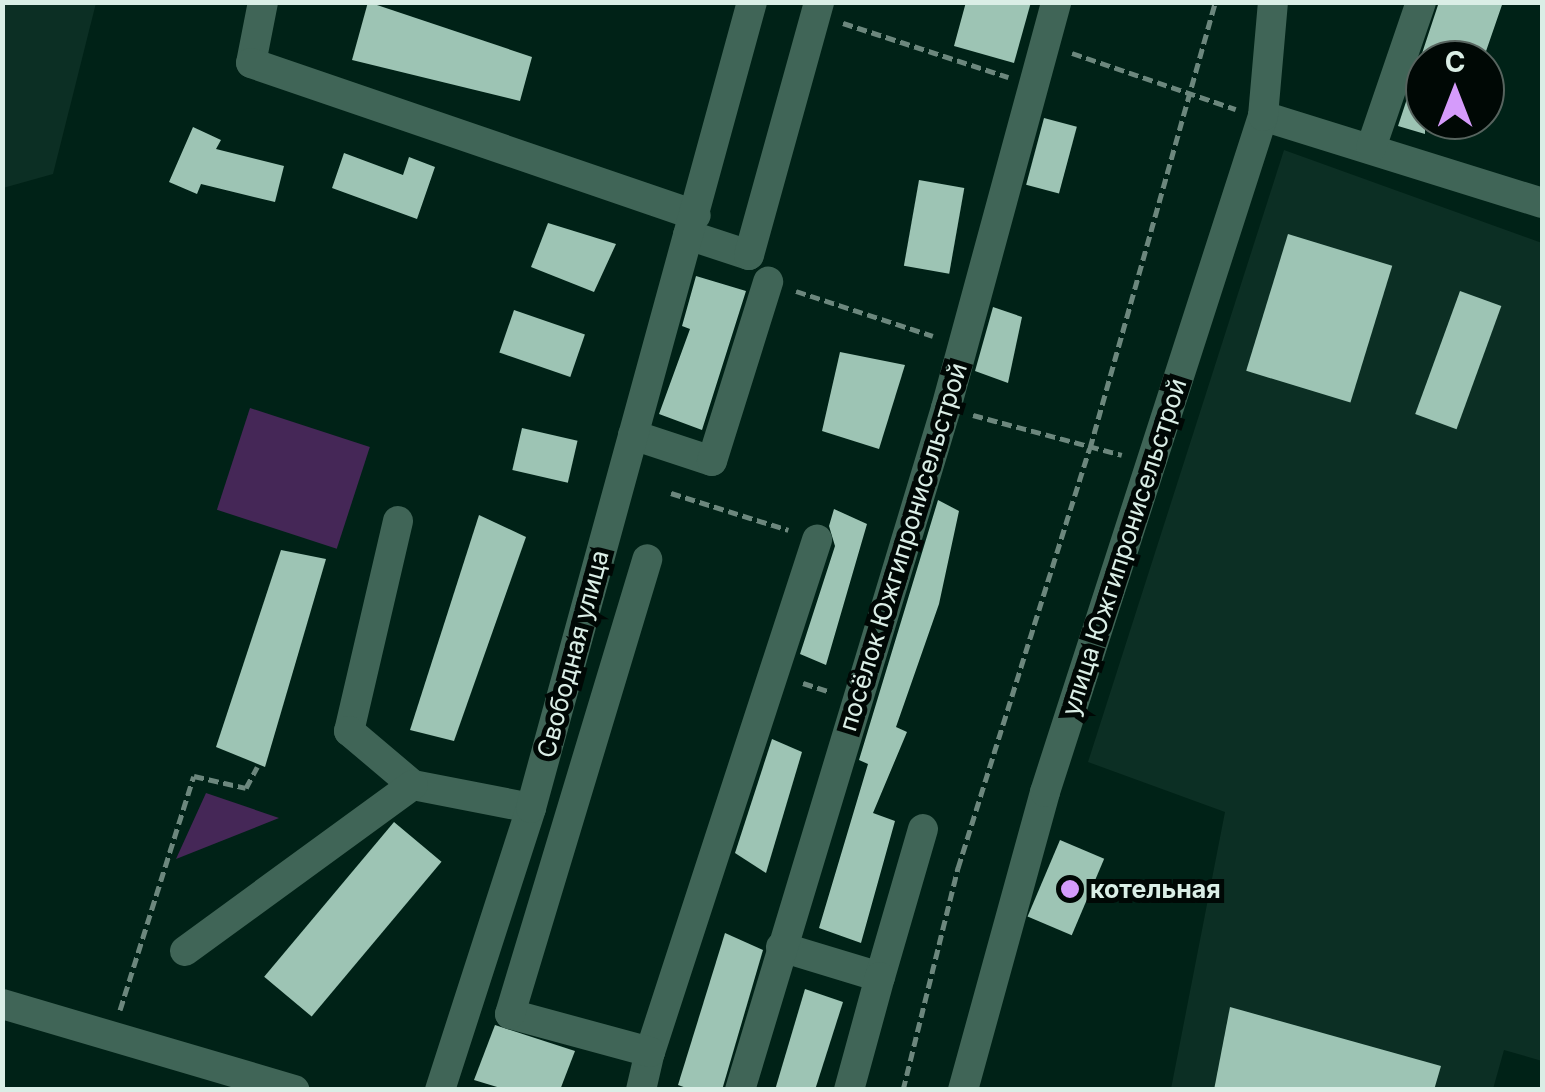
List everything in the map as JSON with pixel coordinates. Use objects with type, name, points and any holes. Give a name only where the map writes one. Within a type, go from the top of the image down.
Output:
[{"type":"street","points":[[262,2],[250,63],[692,225],[749,255],[818,8]]},
{"type":"street","name":"Свободная улица","points":[[440,1090],[532,808],[752,2]]},
{"type":"street","name":"посёлок Южгипронисельстрой","points":[[740,1090],[946,408],[1056,2]]},
{"type":"street","name":"улица Южгипронисельстрой","points":[[962,1090],[1045,792],[1263,116],[1273,2]]},
{"type":"street","points":[[1371,148],[1422,2]]},
{"type":"street","points":[[1263,116],[1542,203]]},
{"type":"street","points":[[633,435],[712,461],[768,282]]},
{"type":"street","points":[[398,521],[349,731],[413,785],[532,808]]},
{"type":"street","points":[[641,1090],[650,1052],[817,540]]},
{"type":"street","points":[[646,559],[510,1014],[650,1052]]},
{"type":"street","points":[[185,951],[413,785]]},
{"type":"street","points":[[849,1090],[923,828]]},
{"type":"street","points":[[782,947],[880,977]]},
{"type":"street","points":[[2,1004],[295,1090]]},
{"type":"path","points":[[903,1090],[958,868],[1090,448],[1215,2]]},
{"type":"path","points":[[1330,2],[1344,2]]},
{"type":"path","points":[[818,8],[1034,86]]},
{"type":"path","points":[[1046,43],[1186,95],[1263,116]]},
{"type":"path","points":[[768,282],[964,345]]},
{"type":"path","points":[[946,408],[1152,462]]},
{"type":"path","points":[[671,493],[817,540]]},
{"type":"path","points":[[776,674],[856,701]]},
{"type":"path","points":[[112,1036],[194,776],[246,788],[257,767]]},
{"type":"shaded area","points":[[3,2],[96,3],[53,174],[3,188]]},
{"type":"shaded area","points":[[1284,150],[1542,243],[1542,1061],[1504,1050],[1493,1089],[1171,1089],[1225,812],[1088,762]]},
{"type":"shaded area","points":[[250,408],[370,447],[337,549],[217,510]]},
{"type":"shaded area","points":[[206,793],[279,818],[176,859]]},
{"type":"building","points":[[368,2],[532,57],[520,101],[352,60]]},
{"type":"building","points":[[966,2],[1031,2],[1014,63],[954,46]]},
{"type":"building","points":[[1439,2],[1503,2],[1490,40],[1426,40]]},
{"type":"building","points":[[1405,105],[1405,128],[1398,126]]},
{"type":"building","points":[[1044,118],[1077,127],[1059,193],[1026,185]]},
{"type":"building","points":[[193,127],[221,140],[216,149],[284,166],[275,202],[201,184],[197,194],[169,182]]},
{"type":"building","points":[[344,153],[403,175],[409,157],[435,167],[417,219],[332,188]]},
{"type":"building","points":[[919,180],[964,188],[949,274],[904,266]]},
{"type":"building","points":[[548,223],[616,244],[594,292],[531,267]]},
{"type":"building","points":[[1288,234],[1392,266],[1350,403],[1246,371]]},
{"type":"building","points":[[696,276],[746,291],[702,430],[659,414],[690,329],[682,326]]},
{"type":"building","points":[[1460,291],[1501,306],[1457,429],[1415,414]]},
{"type":"building","points":[[993,307],[1022,317],[1008,383],[975,371]]},
{"type":"building","points":[[514,310],[585,334],[570,377],[499,353]]},
{"type":"building","points":[[840,352],[905,365],[879,449],[822,431]]},
{"type":"building","points":[[522,428],[578,441],[568,483],[512,470]]},
{"type":"building","points":[[938,500],[959,511],[939,604],[896,727],[907,732],[873,813],[895,821],[861,943],[819,928],[868,764],[859,760]]},
{"type":"building","points":[[834,509],[867,524],[826,665],[800,654],[835,546],[829,526]]},
{"type":"building","points":[[479,515],[526,537],[454,741],[410,730]]},
{"type":"building","points":[[281,550],[326,559],[265,767],[216,747]]},
{"type":"building","points":[[772,739],[802,752],[766,873],[735,853]]},
{"type":"building","points":[[394,822],[441,862],[312,1017],[264,977]]},
{"type":"building","name":"котельная","points":[[1060,840],[1104,859],[1072,935],[1028,916]]},
{"type":"building","points":[[725,933],[763,950],[722,1090],[692,1090],[678,1085]]},
{"type":"building","points":[[805,989],[843,1002],[815,1090],[775,1090]]},
{"type":"building","points":[[1230,1007],[1441,1066],[1434,1090],[1214,1090]]},
{"type":"building","points":[[495,1025],[575,1051],[560,1090],[507,1090],[474,1080]]},
{"type":"place","name":"котельная","points":[[1070,889]]}]
